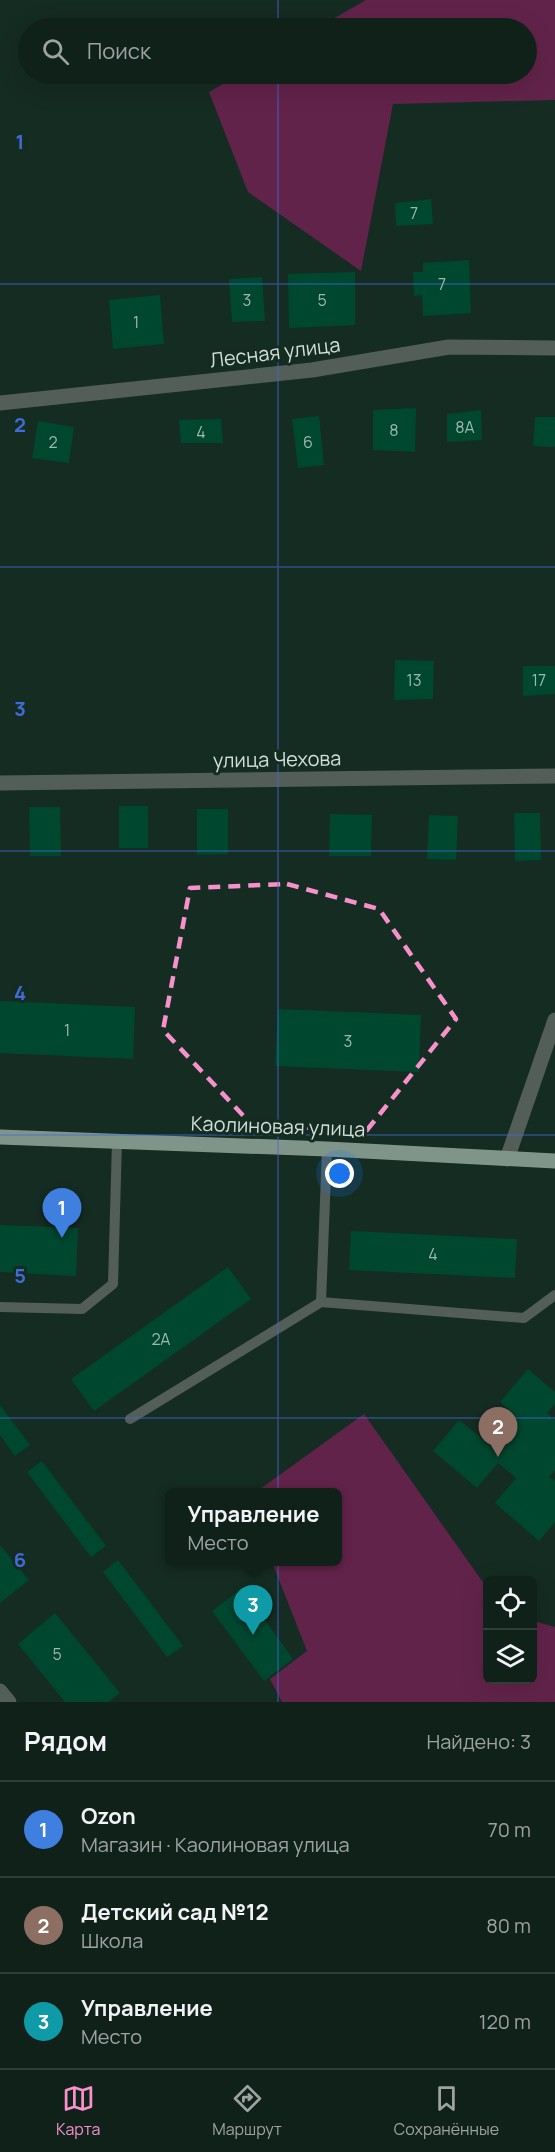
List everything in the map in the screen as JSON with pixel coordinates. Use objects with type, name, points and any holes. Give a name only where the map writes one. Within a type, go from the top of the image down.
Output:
[{"type":"main road","name":"Каолиновая улица","points":[[0,1137],[327,1149],[555,1161]]},
{"type":"street","name":"Лесная улица","points":[[0,403],[312,370],[449,347],[555,348]]},
{"type":"street","name":"улица Чехова","points":[[0,783],[555,776]]},
{"type":"street","points":[[507,1159],[555,1020]]},
{"type":"street","points":[[0,1691],[9,1702]]},
{"type":"lane","points":[[0,1307],[82,1309],[113,1284],[117,1142]]},
{"type":"lane","points":[[321,1302],[327,1149]]},
{"type":"lane","points":[[130,1419],[321,1302],[524,1318],[555,1295]]},
{"type":"highlighted area","points":[[287,884],[379,909],[456,1019],[367,1130],[252,1125],[163,1030],[190,888]]},
{"type":"shaded area","points":[[366,0],[555,0],[555,100],[393,104],[361,271],[248,192],[209,92],[223,84],[537,84],[537,18],[334,18]]},
{"type":"shaded area","points":[[364,1414],[483,1582],[483,1684],[537,1684],[537,1622],[555,1627],[555,1702],[282,1702],[270,1679],[307,1651],[274,1566],[342,1566],[342,1488],[262,1488]]},
{"type":"building","points":[[431,199],[433,224],[396,226],[395,203]]},
{"type":"building","points":[[469,260],[471,313],[423,316],[422,295],[414,296],[413,272],[423,272],[423,263]]},
{"type":"building","points":[[355,272],[355,325],[289,328],[288,274]]},
{"type":"building","points":[[262,277],[265,321],[232,322],[229,279]]},
{"type":"building","points":[[160,295],[164,344],[113,349],[109,300]]},
{"type":"building","points":[[416,408],[415,452],[373,450],[373,410]]},
{"type":"building","points":[[481,410],[482,440],[447,442],[447,414]]},
{"type":"building","points":[[319,416],[324,465],[298,468],[292,419]]},
{"type":"building","points":[[535,417],[555,417],[555,447],[533,446]]},
{"type":"building","points":[[221,419],[223,443],[181,443],[179,420]]},
{"type":"building","points":[[38,421],[74,427],[69,463],[32,458]]},
{"type":"building","points":[[395,660],[434,661],[433,699],[394,700]]},
{"type":"building","points":[[523,666],[555,666],[555,694],[523,696]]},
{"type":"building","points":[[119,806],[148,806],[148,848],[119,848]]},
{"type":"building","points":[[29,807],[60,807],[61,856],[30,856]]},
{"type":"building","points":[[197,809],[228,809],[228,854],[197,855]]},
{"type":"building","points":[[514,813],[540,813],[541,860],[515,861]]},
{"type":"building","points":[[330,814],[372,815],[371,856],[329,856]]},
{"type":"building","points":[[429,815],[458,816],[456,860],[427,859]]},
{"type":"building","points":[[0,1001],[135,1007],[133,1059],[0,1053]]},
{"type":"building","points":[[278,1009],[421,1015],[419,1072],[275,1066]]},
{"type":"building","points":[[0,1225],[78,1228],[76,1276],[0,1272]]},
{"type":"building","points":[[351,1231],[517,1239],[515,1278],[349,1270]]},
{"type":"building","points":[[228,1267],[251,1299],[94,1411],[71,1379]]},
{"type":"building","points":[[528,1369],[555,1392],[555,1404],[547,1413],[555,1420],[555,1470],[549,1477],[555,1481],[555,1522],[539,1541],[495,1503],[516,1478],[498,1463],[477,1488],[433,1451],[459,1420],[488,1443],[513,1413],[500,1402]]},
{"type":"building","points":[[0,1405],[30,1445],[15,1456],[0,1435]]},
{"type":"building","points":[[42,1461],[106,1546],[91,1557],[27,1472]]},
{"type":"building","points":[[0,1545],[29,1580],[0,1603]]},
{"type":"building","points":[[118,1560],[183,1646],[167,1657],[103,1572]]},
{"type":"building","points":[[242,1588],[293,1659],[264,1681],[212,1611]]},
{"type":"building","points":[[55,1613],[120,1693],[108,1702],[65,1702],[18,1644]]},
{"type":"place","name":"Ozon","points":[[62,1238]]},
{"type":"place","name":"Детский сад №12","points":[[498,1457]]},
{"type":"place","name":"Управление","points":[[253,1635]]}]
